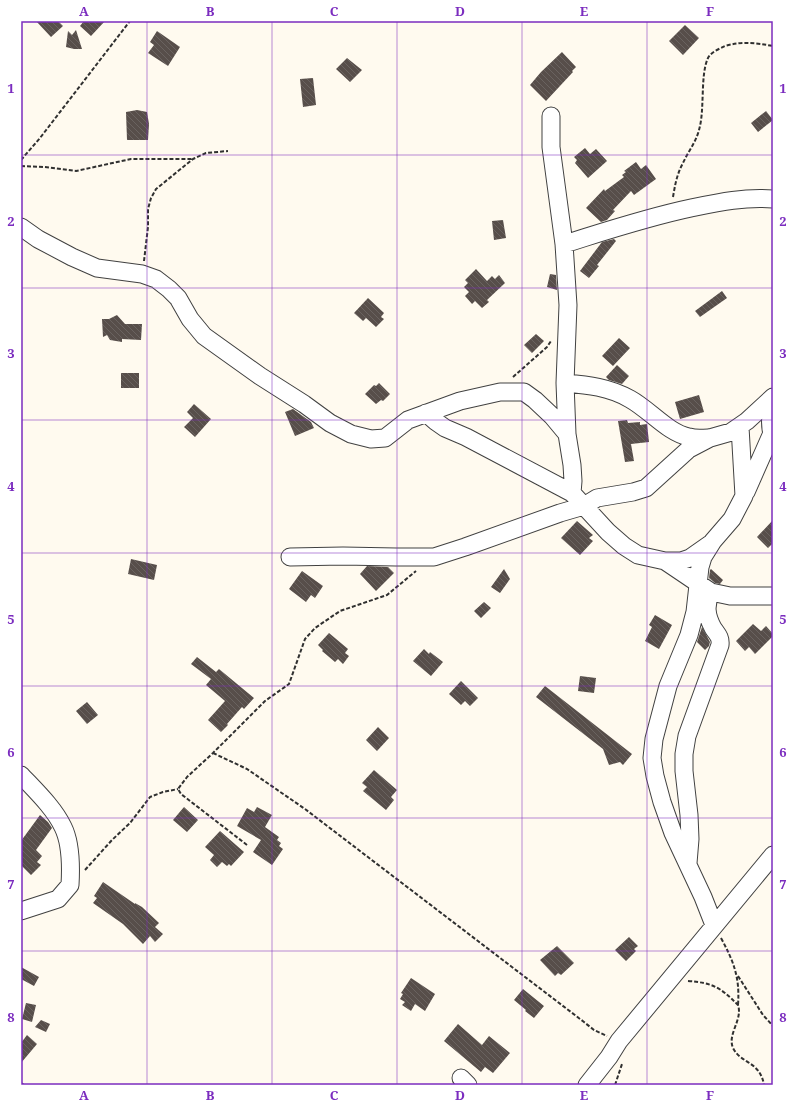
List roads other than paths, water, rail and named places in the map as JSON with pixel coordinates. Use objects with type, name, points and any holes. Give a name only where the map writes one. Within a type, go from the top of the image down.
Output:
[{"type":"street","points":[[550,116],[551,147],[564,244],[568,305],[565,383],[567,434],[572,465],[572,493]]},
{"type":"street","points":[[564,244],[670,212],[741,198],[773,199]]},
{"type":"street","points":[[21,226],[38,239],[97,268],[142,274],[156,279],[178,298],[190,319],[204,336],[330,423],[351,434],[371,439],[385,438],[408,420],[460,401],[500,392],[524,392],[552,416],[567,434]]},
{"type":"street","points":[[565,383],[589,385],[609,389],[642,406],[674,431],[688,437],[710,438]]},
{"type":"street","points":[[290,557],[434,557],[584,506],[597,498],[633,492],[646,488],[688,449],[710,438],[731,432],[740,427],[773,397]]},
{"type":"street","points":[[688,864],[690,839],[684,754],[687,736],[720,645],[719,635],[714,629],[707,613],[706,607],[708,599],[700,568],[703,557],[713,541],[732,519],[772,434],[771,413],[773,397]]},
{"type":"street","points":[[426,413],[445,428],[466,437],[572,493],[608,532],[624,546],[638,555],[675,562],[690,558],[713,541]]},
{"type":"street","points":[[740,427],[744,496]]},
{"type":"street","points":[[665,560],[705,588],[730,596],[773,596]]},
{"type":"street","points":[[705,588],[695,612],[689,635],[668,686],[654,739],[652,758],[662,802],[673,833],[703,897],[714,925]]},
{"type":"street","points":[[21,775],[51,808],[64,828],[71,867],[70,885],[58,899],[21,912]]},
{"type":"street","points":[[587,1085],[619,1041],[773,855]]}]
